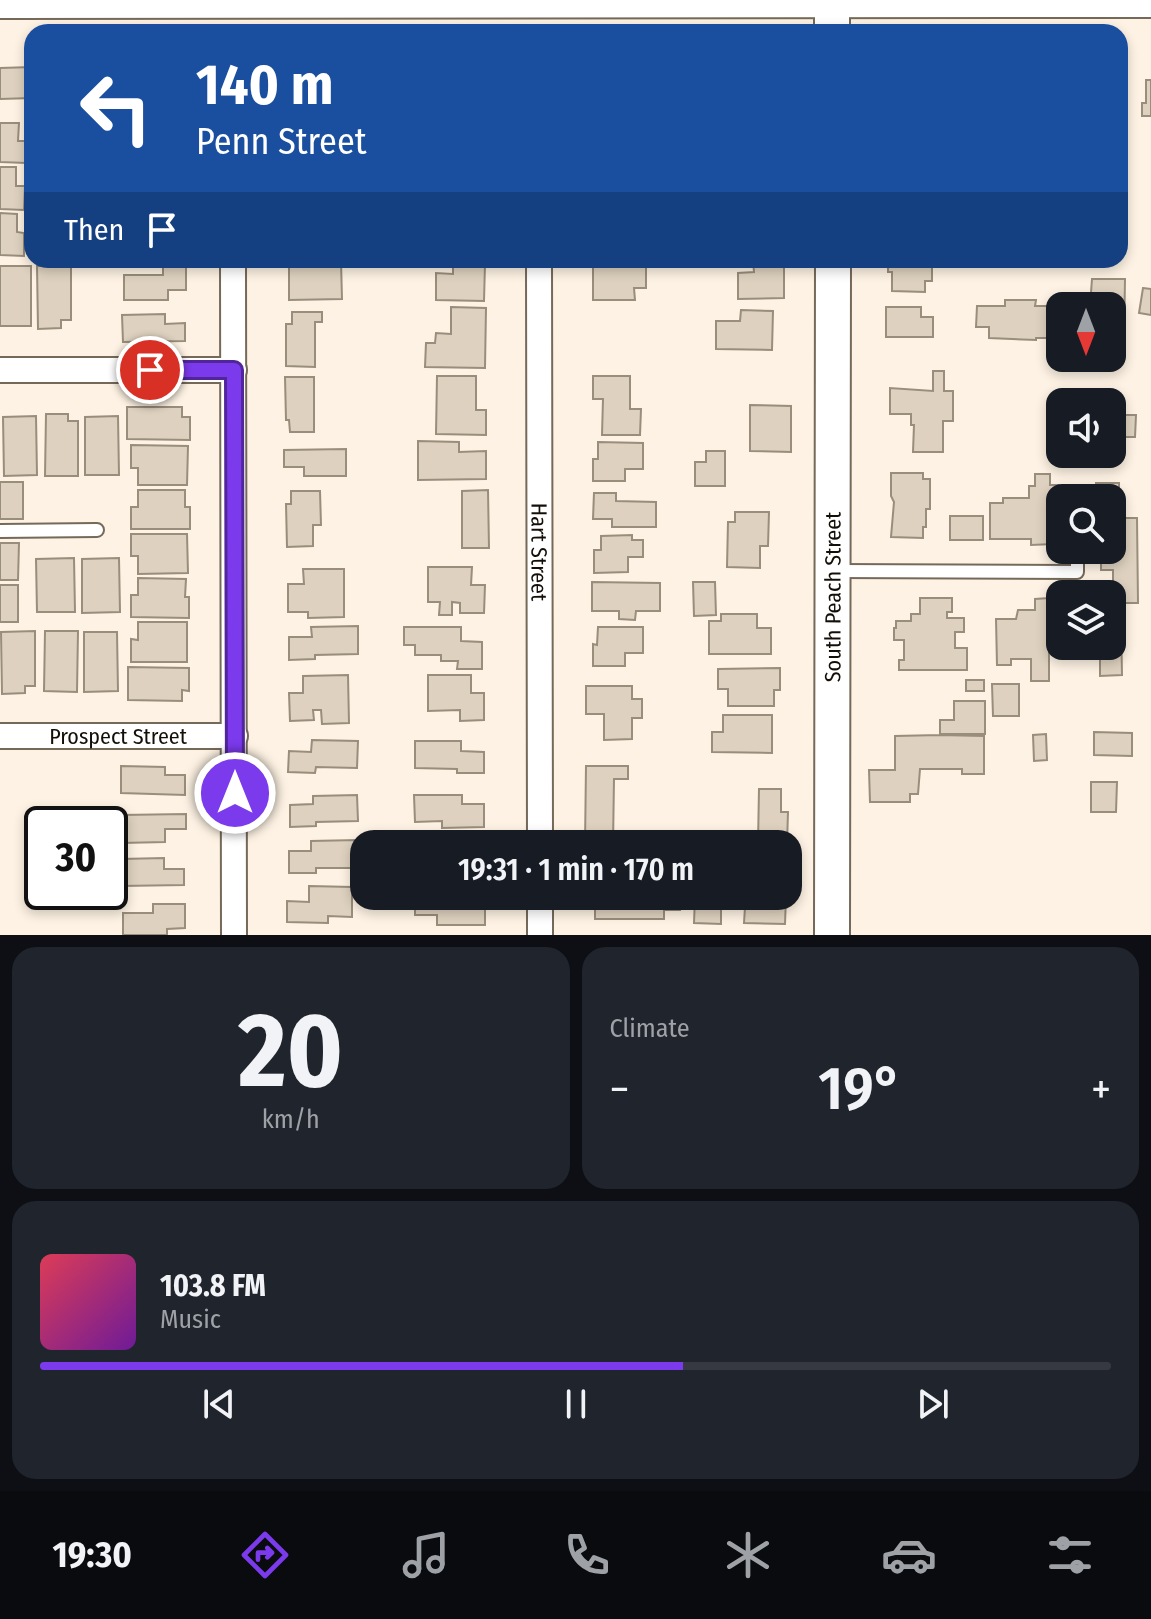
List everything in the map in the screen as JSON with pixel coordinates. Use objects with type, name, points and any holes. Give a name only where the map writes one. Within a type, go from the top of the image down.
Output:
[{"type":"street","points":[[0,6],[252,20],[539,4],[832,12],[1151,5]]},
{"type":"street","points":[[233,268],[234,935]]},
{"type":"street","name":"Hart Street","points":[[539,268],[540,830]]},
{"type":"street","name":"South Peach Street","points":[[832,935],[833,268]]},
{"type":"street","points":[[0,370],[234,370]]},
{"type":"street","name":"Prospect Street","points":[[0,736],[235,736]]},
{"type":"street","points":[[540,910],[540,935]]},
{"type":"lane","points":[[0,531],[97,530]]},
{"type":"lane","points":[[833,571],[1077,572],[1077,564]]},
{"type":"building","points":[[24,67],[24,98],[0,99],[0,68]]},
{"type":"building","points":[[1146,80],[1151,80],[1151,116],[1142,116],[1142,103],[1146,103]]},
{"type":"building","points":[[0,123],[19,123],[18,141],[24,141],[24,163],[0,162]]},
{"type":"building","points":[[0,167],[16,167],[16,186],[24,186],[24,210],[0,209]]},
{"type":"building","points":[[0,213],[17,214],[17,232],[24,233],[24,256],[0,255]]},
{"type":"building","points":[[0,266],[31,268],[31,326],[0,326]]},
{"type":"building","points":[[37,268],[71,268],[71,320],[61,320],[61,328],[38,329]]},
{"type":"building","points":[[163,268],[186,268],[186,290],[168,290],[168,300],[124,300],[124,275],[163,275]]},
{"type":"building","points":[[289,268],[341,268],[342,299],[289,300]]},
{"type":"building","points":[[453,268],[485,268],[484,301],[436,300],[436,273],[453,274]]},
{"type":"building","points":[[593,268],[646,268],[646,288],[634,288],[635,300],[593,300]]},
{"type":"building","points":[[754,268],[784,268],[784,298],[738,299],[738,273],[754,272]]},
{"type":"building","points":[[888,268],[932,268],[932,281],[925,281],[925,292],[892,291],[892,272],[888,272]]},
{"type":"building","points":[[1092,279],[1125,279],[1125,292],[1091,292]]},
{"type":"building","points":[[1143,288],[1151,289],[1151,315],[1139,313]]},
{"type":"building","points":[[1005,300],[1036,300],[1035,306],[1046,306],[1046,338],[989,338],[989,327],[976,327],[977,306],[1005,306]]},
{"type":"building","points":[[451,307],[486,308],[485,368],[425,367],[426,343],[435,343],[436,333],[451,334]]},
{"type":"building","points":[[886,307],[921,307],[921,317],[933,317],[933,337],[886,337]]},
{"type":"building","points":[[741,310],[773,311],[772,350],[716,349],[716,321],[740,321]]},
{"type":"building","points":[[292,312],[322,312],[322,322],[315,322],[315,367],[286,366],[286,324],[292,324]]},
{"type":"building","points":[[165,314],[165,324],[185,323],[185,341],[123,342],[122,315]]},
{"type":"building","points":[[933,371],[944,371],[944,391],[953,391],[953,421],[943,421],[943,452],[913,452],[914,425],[911,425],[911,414],[890,414],[890,388],[933,391]]},
{"type":"building","points":[[437,376],[476,376],[476,410],[486,410],[486,435],[436,434]]},
{"type":"building","points":[[593,376],[630,376],[630,409],[641,409],[640,435],[602,435],[603,399],[593,399]]},
{"type":"building","points":[[285,377],[314,377],[314,432],[290,432],[289,420],[286,420]]},
{"type":"building","points":[[750,405],[791,406],[791,452],[750,451]]},
{"type":"building","points":[[127,407],[182,407],[182,417],[190,417],[190,440],[127,439]]},
{"type":"building","points":[[46,414],[68,414],[68,421],[78,421],[78,476],[45,476]]},
{"type":"building","points":[[1126,415],[1136,415],[1135,437],[1126,437]]},
{"type":"building","points":[[36,416],[37,475],[4,476],[3,417]]},
{"type":"building","points":[[118,416],[119,475],[85,475],[85,417]]},
{"type":"building","points":[[418,441],[459,442],[459,452],[486,451],[486,479],[418,480]]},
{"type":"building","points":[[598,442],[643,443],[643,469],[625,469],[625,481],[593,481],[593,459],[598,459]]},
{"type":"building","points":[[131,445],[188,446],[187,485],[138,485],[138,468],[131,468]]},
{"type":"building","points":[[346,449],[346,476],[304,476],[304,467],[284,467],[284,450]]},
{"type":"building","points":[[706,451],[725,451],[725,486],[695,486],[695,462],[706,462]]},
{"type":"building","points":[[891,473],[923,473],[923,479],[930,479],[930,509],[926,509],[923,538],[891,537],[894,502]]},
{"type":"building","points":[[1035,474],[1050,474],[1050,484],[1046,484],[1046,544],[1031,545],[1031,539],[990,539],[990,503],[1003,503],[1003,498],[1029,498],[1029,486],[1035,486]]},
{"type":"building","points":[[0,482],[23,482],[23,519],[0,519]]},
{"type":"building","points":[[138,490],[185,490],[185,507],[190,507],[190,529],[131,529],[131,507],[138,507]]},
{"type":"building","points":[[488,490],[489,548],[462,548],[462,491]]},
{"type":"building","points":[[291,491],[320,491],[321,525],[313,525],[313,546],[287,547],[286,504],[291,504]]},
{"type":"building","points":[[594,493],[616,493],[616,501],[656,502],[656,527],[612,527],[612,519],[593,519]]},
{"type":"building","points":[[735,512],[769,512],[768,546],[760,546],[760,568],[727,567],[728,522],[735,522]]},
{"type":"building","points":[[950,516],[983,516],[983,540],[950,540]]},
{"type":"building","points":[[1126,518],[1137,518],[1138,603],[1126,603],[1126,580],[1113,580],[1113,570],[1101,570],[1101,564],[1126,564]]},
{"type":"building","points":[[131,534],[187,534],[188,573],[138,574],[138,556],[131,556]]},
{"type":"building","points":[[632,535],[632,540],[643,540],[643,557],[628,557],[628,572],[594,573],[594,550],[601,550],[601,536]]},
{"type":"building","points":[[0,543],[19,543],[18,580],[0,580]]},
{"type":"building","points":[[74,558],[75,612],[37,612],[36,559]]},
{"type":"building","points":[[119,558],[120,612],[82,613],[82,559]]},
{"type":"building","points":[[428,567],[472,567],[471,585],[485,585],[484,613],[460,613],[460,603],[452,602],[452,615],[439,615],[440,602],[428,602]]},
{"type":"building","points":[[303,569],[344,569],[344,617],[308,618],[308,612],[288,612],[288,584],[304,584]]},
{"type":"building","points":[[138,578],[186,579],[189,618],[131,617],[131,595],[138,595]]},
{"type":"building","points":[[592,582],[660,583],[660,611],[636,611],[635,620],[619,619],[619,611],[592,611]]},
{"type":"building","points":[[693,582],[715,582],[716,615],[694,616]]},
{"type":"building","points":[[0,585],[18,585],[18,622],[0,622]]},
{"type":"building","points":[[920,598],[952,598],[952,612],[947,612],[947,618],[964,618],[964,632],[955,632],[955,648],[967,648],[967,670],[899,670],[899,660],[904,660],[904,640],[894,640],[896,621],[911,621],[911,614],[920,614]]},
{"type":"building","points":[[1046,598],[1049,681],[1031,681],[1031,659],[1011,659],[1011,665],[997,665],[996,619],[1016,619],[1018,610],[1035,610],[1035,599]]},
{"type":"building","points":[[721,614],[757,614],[757,628],[771,628],[771,654],[709,654],[709,621],[721,621]]},
{"type":"building","points":[[138,622],[187,622],[187,662],[131,662],[131,639],[138,640]]},
{"type":"building","points":[[358,626],[358,654],[315,655],[315,659],[289,660],[289,637],[312,637],[311,627]]},
{"type":"building","points":[[404,627],[461,627],[461,641],[482,642],[482,669],[457,669],[458,661],[441,661],[441,655],[415,655],[415,645],[404,645]]},
{"type":"building","points":[[598,627],[643,627],[643,653],[625,653],[625,666],[593,666],[593,644],[597,645]]},
{"type":"building","points":[[35,631],[35,686],[25,686],[25,693],[2,694],[1,632]]},
{"type":"building","points":[[45,631],[78,631],[77,692],[44,691]]},
{"type":"building","points":[[84,632],[117,632],[118,691],[84,692]]},
{"type":"building","points":[[1100,660],[1122,660],[1122,675],[1100,676]]},
{"type":"building","points":[[128,667],[189,668],[189,691],[182,690],[182,701],[128,700]]},
{"type":"building","points":[[780,668],[780,690],[774,690],[774,706],[728,706],[728,689],[718,689],[718,669]]},
{"type":"building","points":[[348,675],[349,723],[322,724],[321,710],[313,710],[314,720],[290,721],[289,693],[303,693],[303,676]]},
{"type":"building","points":[[428,675],[471,675],[471,693],[484,693],[484,720],[460,721],[460,710],[428,711]]},
{"type":"building","points":[[966,680],[984,680],[984,691],[966,691]]},
{"type":"building","points":[[992,684],[1019,684],[1019,716],[993,716]]},
{"type":"building","points":[[586,686],[632,686],[632,699],[642,699],[642,718],[632,718],[632,739],[604,740],[604,714],[586,714]]},
{"type":"building","points":[[954,701],[985,701],[985,734],[940,734],[940,720],[954,720]]},
{"type":"building","points":[[723,715],[772,715],[772,753],[712,752],[712,732],[723,732]]},
{"type":"building","points":[[1094,732],[1132,733],[1132,756],[1094,755]]},
{"type":"building","points":[[1046,734],[1047,760],[1034,761],[1033,735]]},
{"type":"building","points":[[895,736],[984,736],[984,774],[962,774],[962,769],[920,769],[918,794],[910,794],[910,802],[870,802],[869,770],[895,770]]},
{"type":"building","points":[[312,740],[358,741],[357,768],[316,767],[315,773],[288,772],[289,751],[311,752]]},
{"type":"building","points":[[415,741],[461,741],[461,751],[484,752],[484,773],[415,768]]},
{"type":"building","points":[[121,766],[165,767],[165,775],[185,775],[185,795],[121,793]]},
{"type":"building","points":[[586,766],[628,766],[628,779],[614,779],[613,830],[585,830]]},
{"type":"building","points":[[1091,782],[1117,782],[1116,812],[1091,812]]},
{"type":"building","points":[[759,789],[781,789],[781,812],[788,812],[787,830],[758,830]]},
{"type":"building","points":[[357,795],[358,821],[316,822],[316,826],[290,827],[290,805],[313,804],[313,796]]},
{"type":"building","points":[[414,795],[462,795],[462,804],[484,804],[484,827],[442,828],[442,821],[415,822]]},
{"type":"building","points":[[186,814],[186,829],[165,829],[165,842],[128,843],[128,815]]},
{"type":"building","points":[[350,840],[350,868],[316,868],[316,873],[289,873],[289,851],[311,851],[311,841]]},
{"type":"building","points":[[164,858],[164,869],[184,869],[184,885],[128,886],[128,859]]},
{"type":"building","points":[[309,886],[350,887],[352,917],[328,916],[328,923],[287,922],[287,901],[309,902]]},
{"type":"building","points":[[153,904],[185,904],[185,928],[167,929],[167,935],[123,935],[123,913],[153,913]]},
{"type":"building","points":[[415,910],[485,910],[485,925],[437,925],[437,915],[415,915]]},
{"type":"building","points":[[595,910],[664,910],[664,919],[595,919]]},
{"type":"building","points":[[694,910],[721,910],[721,924],[694,923]]},
{"type":"building","points":[[745,910],[786,910],[785,924],[744,923]]},
{"type":"route","points":[[150,370],[234,370],[235,793]]}]
